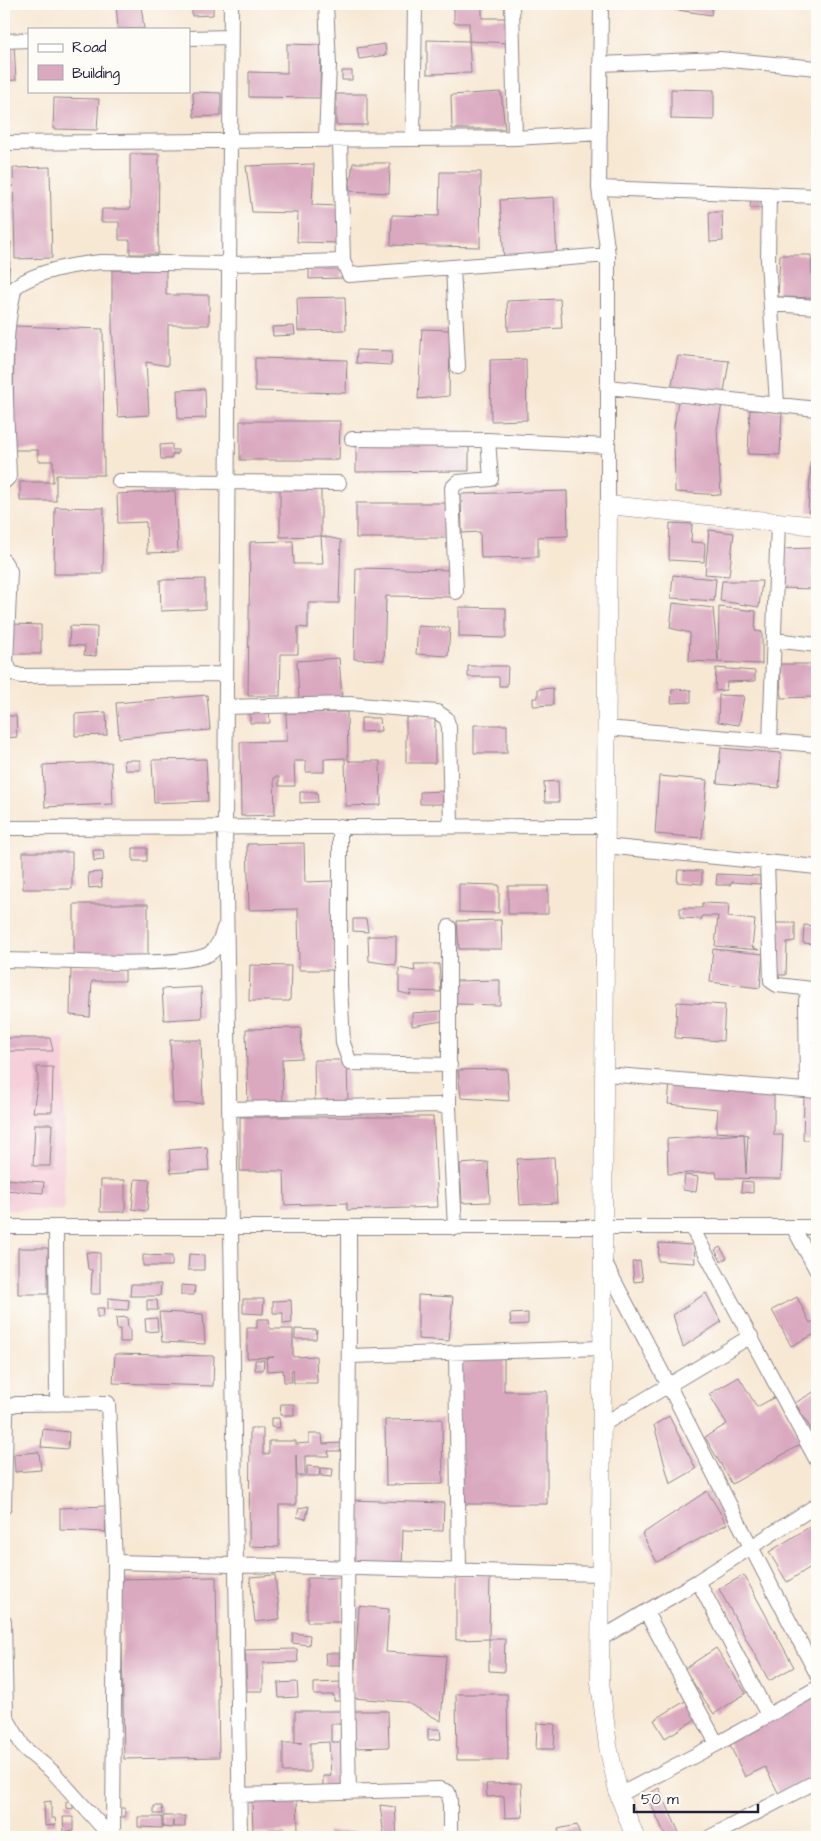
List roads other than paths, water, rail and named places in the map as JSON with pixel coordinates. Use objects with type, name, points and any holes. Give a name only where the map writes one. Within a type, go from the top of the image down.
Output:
[{"type":"street","points":[[232,4],[225,826],[240,1837]]},
{"type":"street","points":[[326,4],[333,139],[343,261],[349,274],[608,255]]},
{"type":"street","points":[[413,138],[415,4]]},
{"type":"street","points":[[512,4],[515,138]]},
{"type":"street","points":[[601,4],[599,188],[608,255],[608,505],[600,1682],[608,1746],[619,1795],[636,1837]]},
{"type":"street","points":[[190,38],[231,37]]},
{"type":"street","points":[[4,41],[28,40]]},
{"type":"street","points":[[600,64],[720,59],[817,68]]},
{"type":"street","points":[[4,143],[515,138],[600,133]]},
{"type":"street","points":[[599,188],[817,196]]},
{"type":"street","points":[[769,194],[768,260],[777,404]]},
{"type":"street","points":[[4,482],[9,477],[6,337],[11,301],[15,288],[36,276],[82,264],[101,262],[229,264],[343,261]]},
{"type":"street","points":[[453,267],[458,367]]},
{"type":"street","points":[[771,304],[817,307]]},
{"type":"street","points":[[607,386],[817,408]]},
{"type":"street","points":[[352,439],[488,440],[607,446]]},
{"type":"street","points":[[456,592],[452,488],[458,482],[491,479],[488,440]]},
{"type":"street","points":[[119,481],[338,483]]},
{"type":"street","points":[[608,505],[817,526]]},
{"type":"street","points":[[770,742],[778,522]]},
{"type":"street","points":[[4,561],[10,571],[6,662],[11,673],[21,676],[226,674]]},
{"type":"street","points":[[774,640],[817,645]]},
{"type":"street","points":[[226,707],[349,704],[438,712],[446,718],[449,727],[451,826]]},
{"type":"street","points":[[606,728],[817,745]]},
{"type":"street","points":[[340,826],[340,985],[343,1043],[350,1062],[450,1065]]},
{"type":"street","points":[[4,828],[606,826]]},
{"type":"street","points":[[605,846],[817,867]]},
{"type":"street","points":[[604,1074],[812,1091],[805,1011],[806,1000],[814,989],[777,985],[771,981],[767,862]]},
{"type":"street","points":[[4,960],[137,962],[196,959],[210,953],[219,944],[227,919]]},
{"type":"street","points":[[449,927],[449,1108],[455,1228]]},
{"type":"street","points":[[229,1109],[439,1105],[449,1108]]},
{"type":"street","points":[[4,1227],[817,1227]]},
{"type":"street","points":[[56,1227],[57,1404]]},
{"type":"street","points":[[793,1227],[817,1271]]},
{"type":"street","points":[[349,1228],[350,1356],[346,1569],[349,1792]]},
{"type":"street","points":[[692,1228],[817,1461]]},
{"type":"street","points":[[603,1259],[670,1384],[750,1548],[817,1674]]},
{"type":"street","points":[[602,1425],[750,1336]]},
{"type":"street","points":[[350,1356],[602,1348]]},
{"type":"street","points":[[456,1352],[459,1571]]},
{"type":"street","points":[[4,1507],[6,1414],[8,1407],[16,1404],[108,1403],[115,1562],[112,1837]]},
{"type":"street","points":[[600,1639],[698,1581],[817,1505]]},
{"type":"street","points":[[115,1562],[601,1574]]},
{"type":"street","points":[[698,1581],[768,1715]]},
{"type":"street","points":[[646,1612],[717,1744]]},
{"type":"street","points":[[4,1621],[6,1717],[24,1748],[54,1773],[112,1837]]},
{"type":"street","points":[[619,1795],[717,1744],[817,1688]]},
{"type":"street","points":[[710,1837],[817,1781]]},
{"type":"street","points":[[239,1794],[435,1789],[448,1792],[450,1800],[450,1837]]}]
